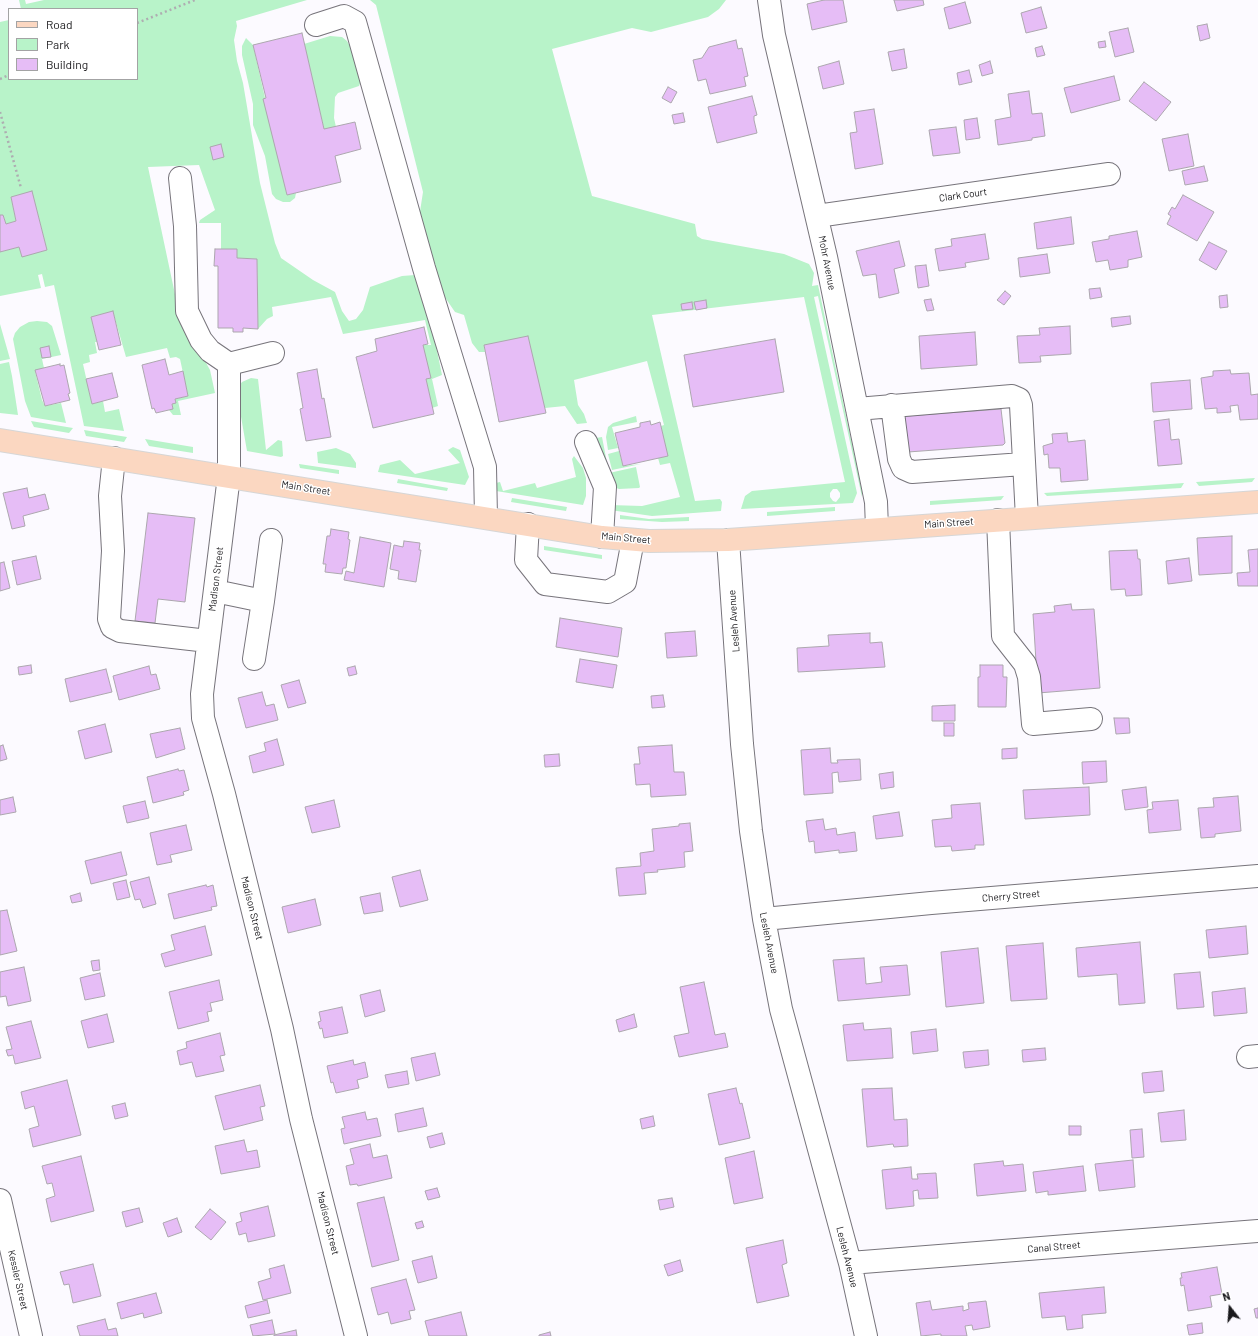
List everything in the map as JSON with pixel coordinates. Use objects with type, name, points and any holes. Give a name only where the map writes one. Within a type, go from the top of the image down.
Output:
[{"type":"main road","name":"Main Street","points":[[0,440],[486,517],[602,537],[633,540],[728,540],[877,528],[1258,502]]},
{"type":"street","name":"Mohr Avenue","points":[[769,0],[780,58],[817,216],[857,409],[876,502],[877,528]]},
{"type":"street","points":[[316,25],[344,16],[356,22],[424,268],[485,467],[486,517]]},
{"type":"street","name":"Clark Court","points":[[817,216],[1109,174]]},
{"type":"street","points":[[180,178],[185,226],[187,310],[201,340],[210,351],[228,364],[273,353]]},
{"type":"street","name":"Madison Street","points":[[228,364],[229,476],[202,694],[203,718],[223,790],[356,1336]]},
{"type":"street","points":[[857,409],[1012,396],[1019,398],[1021,405],[1027,518]]},
{"type":"street","points":[[892,405],[899,459],[903,468],[907,470],[912,472],[1023,464]]},
{"type":"street","points":[[586,442],[605,487],[602,537]]},
{"type":"street","points":[[114,458],[110,496],[113,551],[109,619],[112,627],[120,631],[208,641]]},
{"type":"street","points":[[998,520],[1003,636],[1025,664],[1029,677],[1033,724],[1091,719]]},
{"type":"street","points":[[528,524],[526,560],[545,584],[608,592],[625,582],[633,540]]},
{"type":"street","points":[[254,659],[271,540]]},
{"type":"street","name":"Lesleh Avenue","points":[[728,540],[742,744],[751,831],[764,919],[781,1009],[850,1264],[866,1336]]},
{"type":"street","points":[[215,591],[262,601]]},
{"type":"street","name":"Cherry Street","points":[[764,919],[939,902],[1258,876]]},
{"type":"street","name":"Kessler Street","points":[[0,1200],[31,1336]]},
{"type":"street","name":"Canal Street","points":[[850,1264],[1258,1231]]},
{"type":"path","points":[[138,23],[195,0]]},
{"type":"path","points":[[0,112],[21,188]]},
{"type":"green space","points":[[19,0],[25,0],[26,4],[44,0],[307,0],[236,21],[237,26],[234,40],[237,61],[243,83],[260,183],[275,243],[281,258],[313,280],[335,292],[342,311],[349,321],[356,319],[363,310],[370,287],[402,276],[415,275],[436,346],[442,375],[432,379],[438,406],[432,408],[426,379],[423,345],[431,345],[425,320],[343,334],[331,297],[272,307],[273,316],[267,319],[258,329],[257,259],[237,258],[221,249],[221,223],[199,223],[200,220],[215,210],[199,165],[148,167],[176,299],[182,319],[210,370],[215,393],[178,401],[181,415],[173,415],[169,410],[173,408],[172,404],[176,403],[175,399],[188,396],[180,359],[176,357],[170,358],[167,348],[126,357],[113,312],[91,317],[97,342],[95,342],[97,353],[89,355],[90,362],[83,364],[92,404],[103,401],[105,412],[119,409],[124,431],[84,426],[54,285],[45,287],[42,274],[38,275],[41,288],[0,296],[0,252],[19,247],[22,256],[47,250],[32,192],[11,197],[16,221],[6,224],[3,215],[0,215],[0,22],[8,20],[8,80],[138,80],[138,8],[21,8]]},
{"type":"green space","points":[[370,0],[726,0],[719,9],[708,17],[651,32],[632,28],[552,49],[592,196],[695,224],[697,236],[702,239],[784,254],[809,264],[814,273],[812,286],[818,285],[862,491],[862,497],[818,296],[814,297],[857,493],[853,503],[741,509],[745,496],[752,491],[845,482],[804,297],[652,315],[695,501],[720,499],[722,502],[721,511],[652,516],[610,510],[610,505],[642,506],[680,497],[670,463],[660,465],[658,458],[667,456],[661,426],[664,425],[647,361],[574,380],[578,405],[584,414],[587,423],[577,424],[565,406],[545,408],[484,345],[485,352],[479,352],[472,343],[464,315],[455,312],[440,290],[419,218],[423,192],[376,5]],"holes":[[[833,489],[837,489],[840,493],[840,497],[836,502],[830,497],[830,493]]]},
{"type":"green space","points":[[330,36],[342,37],[347,41],[351,48],[361,81],[359,86],[338,93],[335,97],[334,118],[336,127],[324,129],[304,44]]},
{"type":"green space","points":[[246,38],[253,45],[287,195],[296,193],[295,198],[290,202],[283,202],[276,199],[272,194],[265,156],[253,125],[253,104],[242,55],[242,46]]},
{"type":"green space","points":[[29,322],[47,322],[52,326],[61,355],[42,359],[44,368],[35,371],[42,400],[45,406],[61,403],[66,423],[31,417],[25,401],[13,339],[15,333],[20,327]]},
{"type":"green space","points":[[0,324],[10,359],[0,361]]},
{"type":"green space","points":[[9,362],[18,415],[0,413],[0,364]]},
{"type":"green space","points":[[251,378],[258,379],[266,450],[278,440],[282,441],[283,456],[281,457],[247,451],[240,411],[239,386],[242,382]]},
{"type":"green space","points":[[636,416],[637,422],[612,427],[618,448],[608,450],[606,437],[608,427],[613,423]]},
{"type":"green space","points":[[31,421],[73,428],[69,433],[34,427]]},
{"type":"green space","points":[[84,430],[127,437],[124,442],[86,436]]},
{"type":"green space","points":[[602,437],[609,473],[636,467],[639,488],[619,489],[614,487],[596,438]]},
{"type":"green space","points":[[145,439],[193,447],[193,453],[149,446]]},
{"type":"green space","points":[[453,447],[460,450],[469,477],[465,485],[378,472],[380,465],[400,460],[415,474],[460,463],[448,450]]},
{"type":"green space","points":[[336,448],[350,454],[356,463],[356,468],[318,463],[317,452]]},
{"type":"green space","points":[[619,451],[623,466],[641,464],[612,470],[608,454]]},
{"type":"green space","points":[[574,456],[583,468],[586,478],[586,496],[583,505],[496,491],[496,483],[500,482],[503,491],[535,483],[537,488],[576,477],[572,459]]},
{"type":"green space","points":[[299,464],[339,470],[339,474],[300,468]]},
{"type":"green space","points":[[1255,478],[1252,482],[1199,486],[1196,482]]},
{"type":"green space","points":[[398,479],[448,488],[447,491],[397,483]]},
{"type":"green space","points":[[1184,483],[1181,488],[1047,496],[1044,493]]},
{"type":"green space","points":[[1004,496],[1001,500],[930,505],[930,501]]},
{"type":"green space","points":[[512,498],[567,507],[566,511],[511,502]]},
{"type":"green space","points":[[835,507],[835,511],[767,516],[767,512]]},
{"type":"green space","points":[[620,515],[649,519],[689,517],[689,521],[662,522],[620,519]]},
{"type":"green space","points":[[544,546],[602,555],[602,559],[544,550]]},
{"type":"building","points":[[824,0],[843,0],[847,22],[812,30],[807,4]]},
{"type":"building","points":[[894,0],[923,0],[924,5],[897,11]]},
{"type":"building","points":[[965,2],[971,23],[949,29],[944,8]]},
{"type":"building","points":[[1041,7],[1047,28],[1026,33],[1021,13]]},
{"type":"building","points":[[1207,24],[1210,38],[1200,41],[1197,26]]},
{"type":"building","points":[[1128,28],[1134,52],[1115,57],[1109,32]]},
{"type":"building","points":[[302,33],[324,129],[355,122],[361,149],[335,156],[341,182],[287,195],[263,99],[266,98],[253,45]]},
{"type":"building","points":[[736,40],[738,49],[742,48],[748,76],[744,77],[746,86],[710,94],[706,79],[698,81],[693,60],[702,58],[709,47]]},
{"type":"building","points":[[1105,41],[1106,47],[1099,48],[1098,42]]},
{"type":"building","points":[[1042,46],[1045,55],[1037,57],[1035,48]]},
{"type":"building","points":[[904,49],[907,68],[892,71],[888,52]]},
{"type":"building","points":[[839,61],[844,84],[823,89],[818,67]]},
{"type":"building","points":[[990,61],[993,73],[982,76],[979,65]]},
{"type":"building","points":[[969,70],[972,82],[959,85],[957,73]]},
{"type":"building","points":[[1114,76],[1120,100],[1071,113],[1064,88]]},
{"type":"building","points":[[1144,82],[1171,102],[1156,121],[1129,101]]},
{"type":"building","points":[[668,87],[677,92],[671,103],[662,98]]},
{"type":"building","points":[[1029,91],[1032,114],[1042,113],[1045,136],[1032,138],[1032,140],[998,145],[995,120],[1011,117],[1008,94]]},
{"type":"building","points":[[752,96],[757,115],[754,116],[754,120],[757,133],[717,143],[708,107]]},
{"type":"building","points":[[874,109],[883,164],[855,169],[850,133],[857,132],[854,112]]},
{"type":"building","points":[[683,113],[685,122],[674,124],[672,115]]},
{"type":"building","points":[[977,118],[980,138],[966,140],[964,120]]},
{"type":"building","points":[[956,127],[960,153],[933,156],[929,130]]},
{"type":"building","points":[[1188,134],[1194,166],[1169,171],[1162,139]]},
{"type":"building","points":[[221,144],[224,157],[213,160],[210,147]]},
{"type":"building","points":[[1204,166],[1208,181],[1185,185],[1182,171]]},
{"type":"building","points":[[32,191],[47,250],[22,257],[19,247],[0,252],[0,215],[3,215],[6,224],[16,221],[11,197]]},
{"type":"building","points":[[1183,195],[1214,212],[1197,241],[1167,224],[1171,216],[1168,214],[1172,207],[1175,209]]},
{"type":"building","points":[[1071,217],[1074,244],[1037,249],[1034,223]]},
{"type":"building","points":[[1137,231],[1142,257],[1128,260],[1128,267],[1110,270],[1108,260],[1096,262],[1092,242],[1109,239],[1109,236]]},
{"type":"building","points":[[985,234],[989,259],[965,263],[966,267],[939,271],[935,249],[952,246],[951,239]]},
{"type":"building","points":[[899,241],[905,266],[894,269],[899,293],[879,298],[876,274],[863,276],[856,251]]},
{"type":"building","points":[[1209,242],[1227,251],[1216,270],[1199,260]]},
{"type":"building","points":[[215,249],[237,249],[237,258],[257,259],[258,329],[243,328],[243,332],[233,332],[233,328],[218,328],[218,266],[214,266]]},
{"type":"building","points":[[1047,254],[1050,273],[1020,277],[1018,258]]},
{"type":"building","points":[[926,265],[929,286],[918,288],[915,266]]},
{"type":"building","points":[[1100,288],[1102,297],[1090,299],[1089,289]]},
{"type":"building","points":[[1005,291],[1011,296],[1004,305],[997,300]]},
{"type":"building","points":[[1227,295],[1228,307],[1220,308],[1219,296]]},
{"type":"building","points":[[931,299],[934,310],[927,311],[924,300]]},
{"type":"building","points":[[706,300],[707,308],[696,310],[694,302]]},
{"type":"building","points":[[692,302],[693,309],[682,310],[681,304]]},
{"type":"building","points":[[113,311],[121,345],[99,350],[91,317]]},
{"type":"building","points":[[1130,316],[1131,324],[1112,327],[1111,318]]},
{"type":"building","points":[[1070,326],[1071,354],[1040,356],[1041,362],[1019,363],[1017,336],[1040,335],[1039,328]]},
{"type":"building","points":[[424,327],[428,344],[423,345],[431,378],[426,379],[434,414],[373,428],[356,357],[377,351],[375,339]]},
{"type":"building","points":[[975,332],[977,365],[921,369],[919,336]]},
{"type":"building","points":[[528,336],[546,413],[499,422],[484,345]]},
{"type":"building","points":[[775,339],[784,392],[693,407],[684,355]]},
{"type":"building","points":[[49,346],[51,357],[42,358],[40,348]]},
{"type":"building","points":[[165,359],[169,375],[183,371],[188,396],[175,399],[176,403],[172,404],[173,409],[156,413],[154,408],[152,409],[142,365]]},
{"type":"building","points":[[60,364],[60,366],[64,365],[70,400],[45,406],[35,370]]},
{"type":"building","points":[[317,369],[331,437],[306,441],[300,409],[303,408],[297,373]]},
{"type":"building","points":[[1230,370],[1231,374],[1249,373],[1251,395],[1258,394],[1258,419],[1240,420],[1238,405],[1230,406],[1231,412],[1217,413],[1217,408],[1205,409],[1201,378],[1213,376],[1213,371]]},
{"type":"building","points":[[112,373],[118,397],[92,404],[86,379]]},
{"type":"building","points":[[1190,380],[1192,409],[1153,412],[1151,383]]},
{"type":"building","points":[[1001,409],[1005,443],[1003,445],[908,452],[907,450],[906,416]]},
{"type":"building","points":[[1169,419],[1171,440],[1179,439],[1182,464],[1158,466],[1154,421]]},
{"type":"building","points":[[650,421],[651,425],[660,422],[668,456],[623,466],[615,433],[640,427],[640,423]]},
{"type":"building","points":[[1067,433],[1068,442],[1085,440],[1088,480],[1061,482],[1060,468],[1049,468],[1048,454],[1044,455],[1043,446],[1053,443],[1052,434]]},
{"type":"building","points":[[27,488],[29,498],[45,494],[49,509],[23,516],[25,526],[12,529],[3,493]]},
{"type":"building","points":[[148,513],[195,518],[185,602],[158,599],[155,623],[135,621]]},
{"type":"building","points":[[331,529],[349,532],[348,539],[350,540],[346,568],[343,568],[342,574],[325,572],[326,564],[323,564],[327,536],[330,536]]},
{"type":"building","points":[[1232,536],[1232,573],[1199,575],[1197,538]]},
{"type":"building","points":[[360,537],[391,543],[384,587],[344,580],[346,571],[354,573]]},
{"type":"building","points":[[404,541],[420,543],[419,550],[421,550],[416,582],[398,579],[399,571],[390,569],[394,545],[403,547]]},
{"type":"building","points":[[1258,549],[1258,586],[1238,586],[1237,573],[1250,572],[1248,550]]},
{"type":"building","points":[[1137,550],[1138,559],[1140,559],[1142,595],[1126,596],[1125,589],[1111,590],[1109,551]]},
{"type":"building","points":[[36,556],[41,579],[17,585],[12,561]]},
{"type":"building","points":[[1189,558],[1192,581],[1168,584],[1166,561]]},
{"type":"building","points":[[4,562],[10,588],[0,591],[0,563]]},
{"type":"building","points":[[1071,604],[1072,610],[1094,609],[1100,688],[1038,693],[1033,614],[1055,612],[1054,606]]},
{"type":"building","points":[[560,618],[622,628],[618,657],[556,647]]},
{"type":"building","points":[[695,631],[697,656],[667,658],[665,633]]},
{"type":"building","points":[[870,633],[870,643],[882,642],[885,667],[798,672],[797,648],[829,646],[828,635]]},
{"type":"building","points":[[580,659],[617,665],[613,688],[576,682]]},
{"type":"building","points":[[31,665],[32,673],[19,675],[18,667]]},
{"type":"building","points":[[980,665],[1003,665],[1003,677],[1007,677],[1006,707],[978,707],[978,677],[980,677]]},
{"type":"building","points":[[149,666],[151,675],[156,674],[160,689],[119,700],[113,676]]},
{"type":"building","points":[[355,666],[357,674],[349,676],[347,668]]},
{"type":"building","points":[[106,669],[112,692],[70,702],[65,679]]},
{"type":"building","points":[[299,680],[306,703],[288,708],[281,685]]},
{"type":"building","points":[[262,692],[266,706],[274,704],[278,720],[246,728],[238,698]]},
{"type":"building","points":[[663,695],[665,707],[652,708],[651,696]]},
{"type":"building","points":[[955,705],[955,721],[932,721],[932,706]]},
{"type":"building","points":[[1114,718],[1129,718],[1130,733],[1116,734]]},
{"type":"building","points":[[944,723],[954,723],[954,736],[944,736]]},
{"type":"building","points":[[105,724],[112,752],[85,759],[78,731]]},
{"type":"building","points":[[180,728],[185,749],[156,758],[150,734]]},
{"type":"building","points":[[277,739],[284,765],[253,773],[249,756],[266,751],[264,743]]},
{"type":"building","points":[[3,745],[7,759],[0,761],[0,746]]},
{"type":"building","points":[[672,745],[674,772],[684,772],[686,795],[651,797],[650,784],[636,785],[634,764],[640,764],[638,747]]},
{"type":"building","points":[[830,748],[831,763],[838,763],[837,760],[860,759],[861,780],[839,782],[838,772],[832,773],[833,793],[804,795],[801,750]]},
{"type":"building","points":[[1017,748],[1017,758],[1002,759],[1002,749]]},
{"type":"building","points":[[559,754],[560,766],[545,767],[544,755]]},
{"type":"building","points":[[1106,761],[1107,782],[1083,784],[1082,762]]},
{"type":"building","points":[[178,769],[179,771],[184,770],[189,790],[183,792],[184,795],[153,803],[147,777]]},
{"type":"building","points":[[893,772],[894,787],[881,789],[879,774]]},
{"type":"building","points":[[1089,787],[1090,815],[1025,819],[1023,790]]},
{"type":"building","points":[[1146,787],[1148,807],[1125,810],[1122,790]]},
{"type":"building","points":[[1238,796],[1241,831],[1215,834],[1215,837],[1201,838],[1198,808],[1214,807],[1213,798]]},
{"type":"building","points":[[13,797],[16,812],[0,815],[0,800]]},
{"type":"building","points":[[334,800],[340,827],[312,833],[305,807]]},
{"type":"building","points":[[1178,800],[1181,830],[1149,833],[1147,810],[1153,809],[1152,802]]},
{"type":"building","points":[[145,801],[149,818],[127,823],[123,806]]},
{"type":"building","points":[[980,803],[984,845],[975,845],[975,849],[952,851],[951,846],[935,847],[932,820],[952,818],[951,805]]},
{"type":"building","points":[[899,812],[903,836],[876,839],[873,816]]},
{"type":"building","points":[[823,819],[825,830],[836,828],[837,835],[855,832],[857,851],[839,853],[839,850],[815,853],[814,841],[809,842],[806,821]]},
{"type":"building","points":[[690,823],[693,851],[684,852],[685,867],[644,873],[646,894],[619,896],[616,868],[641,866],[640,853],[654,851],[652,829],[679,826],[679,824]]},
{"type":"building","points":[[186,825],[192,850],[170,855],[172,862],[157,865],[150,833]]},
{"type":"building","points":[[121,852],[127,875],[91,884],[85,861]]},
{"type":"building","points":[[420,870],[428,900],[400,907],[392,877]]},
{"type":"building","points":[[149,877],[156,904],[143,908],[140,899],[135,900],[130,882]]},
{"type":"building","points":[[126,880],[130,897],[117,900],[113,883]]},
{"type":"building","points":[[206,885],[207,887],[213,885],[217,906],[211,907],[212,910],[174,919],[168,894]]},
{"type":"building","points":[[80,893],[82,901],[72,903],[70,896]]},
{"type":"building","points":[[380,893],[383,911],[364,914],[360,897]]},
{"type":"building","points":[[315,899],[321,925],[288,933],[282,907]]},
{"type":"building","points":[[7,910],[17,951],[0,955],[0,911]]},
{"type":"building","points":[[205,926],[212,955],[165,967],[161,954],[175,950],[171,935]]},
{"type":"building","points":[[1246,926],[1248,954],[1209,958],[1206,930]]},
{"type":"building","points":[[1140,942],[1145,1003],[1119,1005],[1117,974],[1078,977],[1076,948]]},
{"type":"building","points":[[1043,943],[1047,999],[1011,1001],[1006,946]]},
{"type":"building","points":[[978,948],[984,1003],[946,1007],[941,952]]},
{"type":"building","points":[[864,958],[866,984],[882,982],[880,967],[907,965],[910,995],[838,1001],[833,960]]},
{"type":"building","points":[[99,960],[100,970],[93,971],[91,961]]},
{"type":"building","points":[[24,967],[31,1001],[8,1006],[6,996],[0,997],[0,972]]},
{"type":"building","points":[[1200,972],[1204,1007],[1177,1009],[1174,974]]},
{"type":"building","points":[[100,973],[105,996],[85,1000],[80,978]]},
{"type":"building","points":[[219,980],[223,1000],[210,1003],[212,1011],[207,1012],[209,1021],[178,1029],[169,992]]},
{"type":"building","points":[[704,982],[715,1035],[725,1033],[728,1047],[679,1057],[674,1036],[689,1033],[680,987]]},
{"type":"building","points":[[1245,988],[1247,1013],[1214,1016],[1212,992]]},
{"type":"building","points":[[380,990],[385,1011],[365,1017],[360,995]]},
{"type":"building","points":[[342,1007],[348,1033],[324,1038],[322,1028],[320,1029],[318,1022],[321,1021],[319,1012]]},
{"type":"building","points":[[107,1014],[114,1042],[88,1048],[81,1021]]},
{"type":"building","points":[[634,1014],[637,1027],[619,1032],[616,1020]]},
{"type":"building","points":[[31,1021],[41,1058],[15,1064],[13,1055],[8,1056],[6,1050],[12,1049],[6,1027]]},
{"type":"building","points":[[863,1023],[864,1030],[891,1028],[893,1058],[847,1061],[843,1025]]},
{"type":"building","points":[[936,1029],[938,1051],[913,1054],[911,1032]]},
{"type":"building","points":[[220,1033],[225,1055],[220,1056],[224,1071],[196,1077],[192,1062],[180,1065],[177,1051],[187,1048],[186,1042]]},
{"type":"building","points":[[1045,1048],[1046,1060],[1023,1062],[1022,1050]]},
{"type":"building","points":[[988,1050],[989,1065],[965,1068],[963,1052]]},
{"type":"building","points":[[435,1053],[440,1075],[416,1081],[411,1058]]},
{"type":"building","points":[[353,1060],[354,1065],[365,1062],[368,1077],[357,1080],[359,1088],[336,1093],[333,1082],[331,1083],[327,1066]]},
{"type":"building","points":[[407,1071],[409,1084],[388,1088],[385,1075]]},
{"type":"building","points":[[1162,1071],[1164,1091],[1144,1093],[1142,1073]]},
{"type":"building","points":[[67,1080],[81,1135],[33,1147],[29,1129],[39,1126],[34,1106],[25,1109],[21,1092]]},
{"type":"building","points":[[260,1085],[265,1106],[260,1107],[263,1120],[224,1130],[215,1096]]},
{"type":"building","points":[[736,1088],[740,1104],[742,1103],[750,1138],[719,1145],[708,1094]]},
{"type":"building","points":[[892,1088],[894,1120],[907,1119],[908,1146],[894,1147],[893,1144],[867,1147],[862,1089]]},
{"type":"building","points":[[125,1103],[128,1116],[115,1119],[112,1106]]},
{"type":"building","points":[[423,1108],[427,1126],[398,1132],[395,1114]]},
{"type":"building","points":[[1184,1110],[1186,1140],[1161,1142],[1158,1113]]},
{"type":"building","points":[[365,1112],[367,1120],[377,1118],[381,1136],[344,1144],[341,1129],[345,1128],[342,1117]]},
{"type":"building","points":[[653,1116],[655,1126],[642,1129],[640,1119]]},
{"type":"building","points":[[1069,1126],[1081,1126],[1081,1135],[1069,1135]]},
{"type":"building","points":[[1142,1129],[1144,1157],[1132,1158],[1130,1130]]},
{"type":"building","points":[[442,1133],[445,1144],[430,1148],[427,1137]]},
{"type":"building","points":[[244,1140],[247,1152],[257,1150],[260,1167],[221,1174],[215,1146]]},
{"type":"building","points":[[370,1144],[373,1158],[387,1155],[392,1178],[358,1186],[357,1184],[350,1185],[346,1166],[354,1164],[350,1149]]},
{"type":"building","points":[[754,1151],[763,1198],[734,1204],[725,1158]]},
{"type":"building","points":[[81,1156],[94,1211],[51,1222],[46,1199],[55,1196],[52,1183],[47,1184],[42,1166]]},
{"type":"building","points":[[1133,1160],[1135,1187],[1099,1191],[1095,1164]]},
{"type":"building","points":[[1003,1161],[1004,1166],[1023,1164],[1026,1191],[977,1196],[974,1164]]},
{"type":"building","points":[[1083,1166],[1086,1191],[1048,1195],[1048,1191],[1036,1193],[1033,1172]]},
{"type":"building","points":[[911,1167],[912,1179],[918,1179],[917,1174],[936,1173],[938,1198],[919,1199],[918,1190],[913,1191],[914,1206],[886,1209],[882,1170]]},
{"type":"building","points":[[437,1188],[440,1197],[428,1200],[425,1191]]},
{"type":"building","points":[[384,1197],[399,1260],[372,1267],[357,1203]]},
{"type":"building","points":[[672,1198],[674,1207],[660,1210],[658,1200]]},
{"type":"building","points":[[268,1206],[275,1236],[248,1242],[246,1233],[239,1235],[236,1223],[242,1221],[240,1213]]},
{"type":"building","points":[[139,1208],[143,1222],[126,1227],[122,1212]]},
{"type":"building","points":[[210,1209],[226,1222],[211,1240],[195,1227]]},
{"type":"building","points":[[177,1218],[182,1232],[168,1237],[163,1223]]},
{"type":"building","points":[[422,1221],[424,1227],[417,1229],[415,1223]]},
{"type":"building","points":[[783,1240],[787,1263],[782,1265],[789,1296],[757,1303],[746,1248]]},
{"type":"building","points":[[432,1256],[437,1278],[418,1283],[412,1261]]},
{"type":"building","points":[[680,1260],[683,1271],[668,1276],[664,1265]]},
{"type":"building","points":[[93,1264],[101,1296],[73,1303],[69,1284],[64,1285],[60,1272]]},
{"type":"building","points":[[284,1265],[291,1293],[263,1300],[258,1282],[271,1278],[269,1269]]},
{"type":"building","points":[[1217,1267],[1222,1294],[1210,1296],[1212,1307],[1188,1311],[1184,1285],[1181,1286],[1181,1273]]},
{"type":"building","points":[[406,1279],[415,1310],[409,1311],[411,1319],[391,1324],[388,1312],[378,1315],[371,1288]]},
{"type":"building","points":[[1104,1287],[1106,1313],[1082,1315],[1083,1328],[1067,1330],[1065,1316],[1042,1318],[1039,1293]]},
{"type":"building","points":[[156,1293],[162,1313],[144,1318],[143,1313],[121,1319],[117,1303]]},
{"type":"building","points":[[267,1300],[270,1313],[248,1318],[245,1306]]},
{"type":"building","points":[[930,1301],[932,1310],[963,1306],[963,1311],[969,1309],[968,1303],[986,1301],[990,1327],[973,1330],[972,1325],[965,1326],[967,1336],[941,1336],[941,1334],[921,1336],[916,1303]]},
{"type":"building","points":[[1258,1308],[1258,1318],[1256,1318],[1254,1309]]},
{"type":"building","points":[[461,1312],[467,1336],[429,1336],[425,1321]]},
{"type":"building","points":[[105,1319],[108,1330],[116,1328],[118,1336],[80,1336],[77,1326]]},
{"type":"building","points":[[272,1320],[275,1334],[253,1336],[250,1325]]},
{"type":"building","points":[[1202,1323],[1203,1333],[1189,1335],[1187,1325]]},
{"type":"building","points":[[296,1330],[297,1336],[274,1336],[274,1335]]},
{"type":"building","points":[[550,1332],[551,1336],[539,1336],[539,1335]]}]
